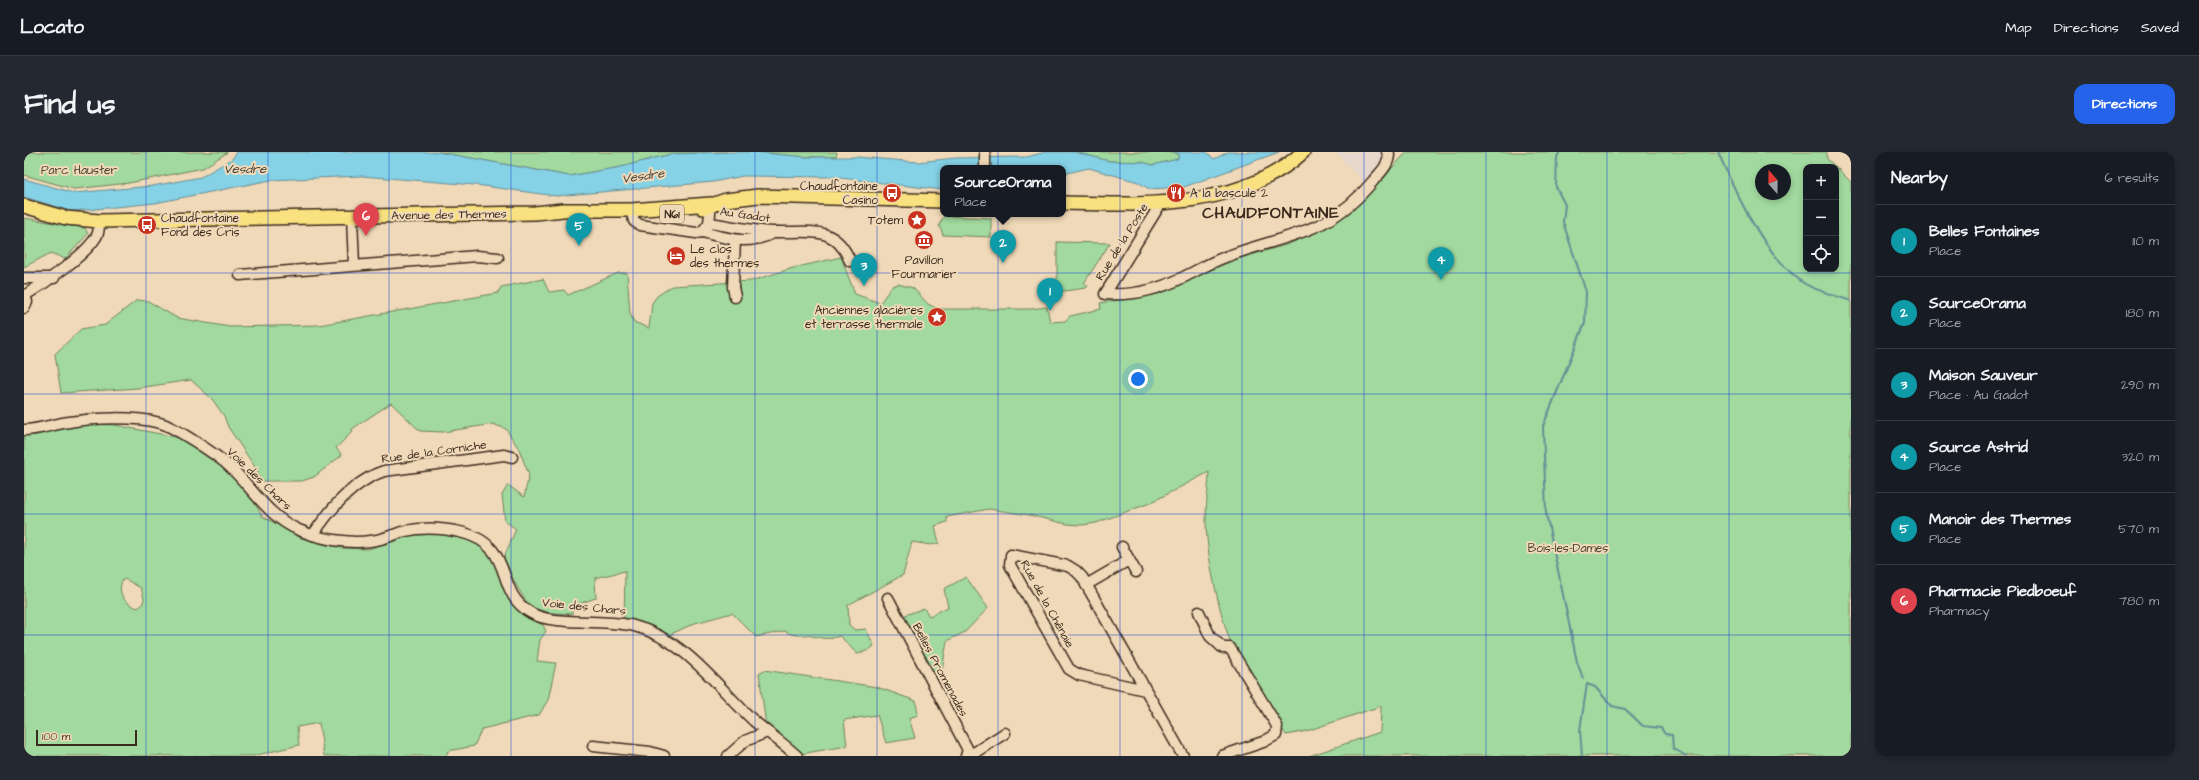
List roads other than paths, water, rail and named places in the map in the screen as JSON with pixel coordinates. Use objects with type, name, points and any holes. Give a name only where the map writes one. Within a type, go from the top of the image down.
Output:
[{"type":"main road","points":[[1066,203],[1161,203],[1201,199],[1251,183],[1280,169],[1303,152]]},
{"type":"main road","name":"Avenue des Thermes","points":[[99,220],[631,210],[664,215],[698,210],[712,204],[758,196],[940,201]]},
{"type":"main road","name":"N61","points":[[24,206],[66,218],[99,220]]},
{"type":"street","name":"Rue de la Poste","points":[[1161,203],[1105,294],[1140,293],[1182,279],[1227,256],[1285,239],[1330,220],[1362,195],[1389,162],[1388,153]]},
{"type":"street","points":[[631,210],[634,221],[640,225],[696,233],[702,232],[710,223],[712,204]]},
{"type":"street","points":[[352,216],[354,265]]},
{"type":"street","points":[[24,308],[27,302],[25,295],[54,278],[98,234],[99,220]]},
{"type":"street","name":"Au Gadot","points":[[710,223],[776,232],[808,232],[830,236],[840,243],[850,261]]},
{"type":"street","name":"Au Gadot","points":[[702,232],[735,240],[760,240],[776,232]]},
{"type":"street","points":[[735,240],[733,287],[735,297]]},
{"type":"street","points":[[240,275],[477,256],[498,258]]},
{"type":"street","points":[[24,278],[54,278]]},
{"type":"street","name":"Voie des Chars","points":[[24,430],[100,418],[160,423],[173,428],[224,461],[245,481],[255,497],[297,530],[341,541],[370,541],[407,531],[443,528],[481,539],[492,548],[500,561],[513,595],[524,608],[532,614],[551,618],[634,626],[660,637],[684,652],[767,732],[797,756]]},
{"type":"street","name":"Rue de la Corniche","points":[[313,535],[352,490],[367,478],[376,474],[384,471],[504,455],[512,457]]},
{"type":"street","points":[[1122,547],[1136,572]]},
{"type":"street","name":"Rue de la Chênaie","points":[[1145,690],[1072,672],[1010,565],[1009,557],[1019,556],[1068,566],[1076,571],[1086,585],[1183,756]]},
{"type":"street","points":[[1086,585],[1129,560]]},
{"type":"street","name":"Belles Promenades","points":[[888,598],[968,750],[967,755],[974,753],[1005,734]]},
{"type":"street","points":[[1199,612],[1210,636],[1223,648],[1230,648],[1277,726],[1276,735],[1263,742],[1222,756]]},
{"type":"street","points":[[728,756],[745,740],[767,732]]},
{"type":"street","points":[[593,746],[650,752],[664,756]]},
{"type":"water","name":"Vesdre","points":[[237,152],[438,152],[569,176],[621,167],[671,154],[727,152],[753,152],[807,157],[857,157],[918,162],[955,158],[1027,157],[1045,152],[1075,152],[1109,161],[1142,162],[1153,165],[1178,159],[1179,154],[1172,152],[1206,152],[1214,159],[1228,152],[1279,152],[1184,187],[1149,189],[1138,182],[1089,168],[1066,173],[1066,165],[940,165],[940,190],[832,177],[743,176],[713,182],[556,196],[476,185],[361,176],[271,180],[155,203],[70,211],[24,197],[24,179],[74,193],[152,186],[201,177],[232,159]]},
{"type":"waterway","points":[[1560,152],[1557,157],[1556,187],[1565,205],[1563,222],[1586,292],[1585,323],[1543,426],[1546,513],[1577,662],[1583,678]]},
{"type":"waterway","points":[[1718,152],[1752,223],[1775,256],[1788,270],[1807,285],[1851,301]]},
{"type":"waterway","points":[[1582,756],[1580,730],[1587,684],[1595,687],[1612,706],[1625,709],[1643,726],[1661,728],[1665,734],[1672,735],[1673,748],[1686,756]]},
{"type":"place","name":"Chaudfontaine Casino","points":[[892,193]]},
{"type":"place","name":"A la bascule 2","points":[[1176,193]]},
{"type":"place","name":"Totem","points":[[917,220]]},
{"type":"place","name":"Chaudfontaine Fond des Cris","points":[[147,225]]},
{"type":"place","name":"Pharmacie Piedboeuf","points":[[366,236]]},
{"type":"place","name":"Pavillon Fourmarier","points":[[924,240]]},
{"type":"place","name":"Manoir des Thermes","points":[[579,246]]},
{"type":"place","name":"Le clos des thermes","points":[[676,256]]},
{"type":"place","name":"SourceOrama","points":[[1003,263]]},
{"type":"place","name":"Source Astrid","points":[[1441,280]]},
{"type":"place","name":"Maison Sauveur","points":[[864,286]]},
{"type":"place","name":"Belles Fontaines","points":[[1050,311]]},
{"type":"place","name":"Anciennes glacières et terrasse thermale","points":[[937,317]]},
{"type":"district","name":"CHAUDFONTAINE","points":[[1271,213]]},
{"type":"park label","name":"Parc Hauster","points":[[79,170]]},
{"type":"park label","name":"Bois-les-Dames","points":[[1568,548]]}]
